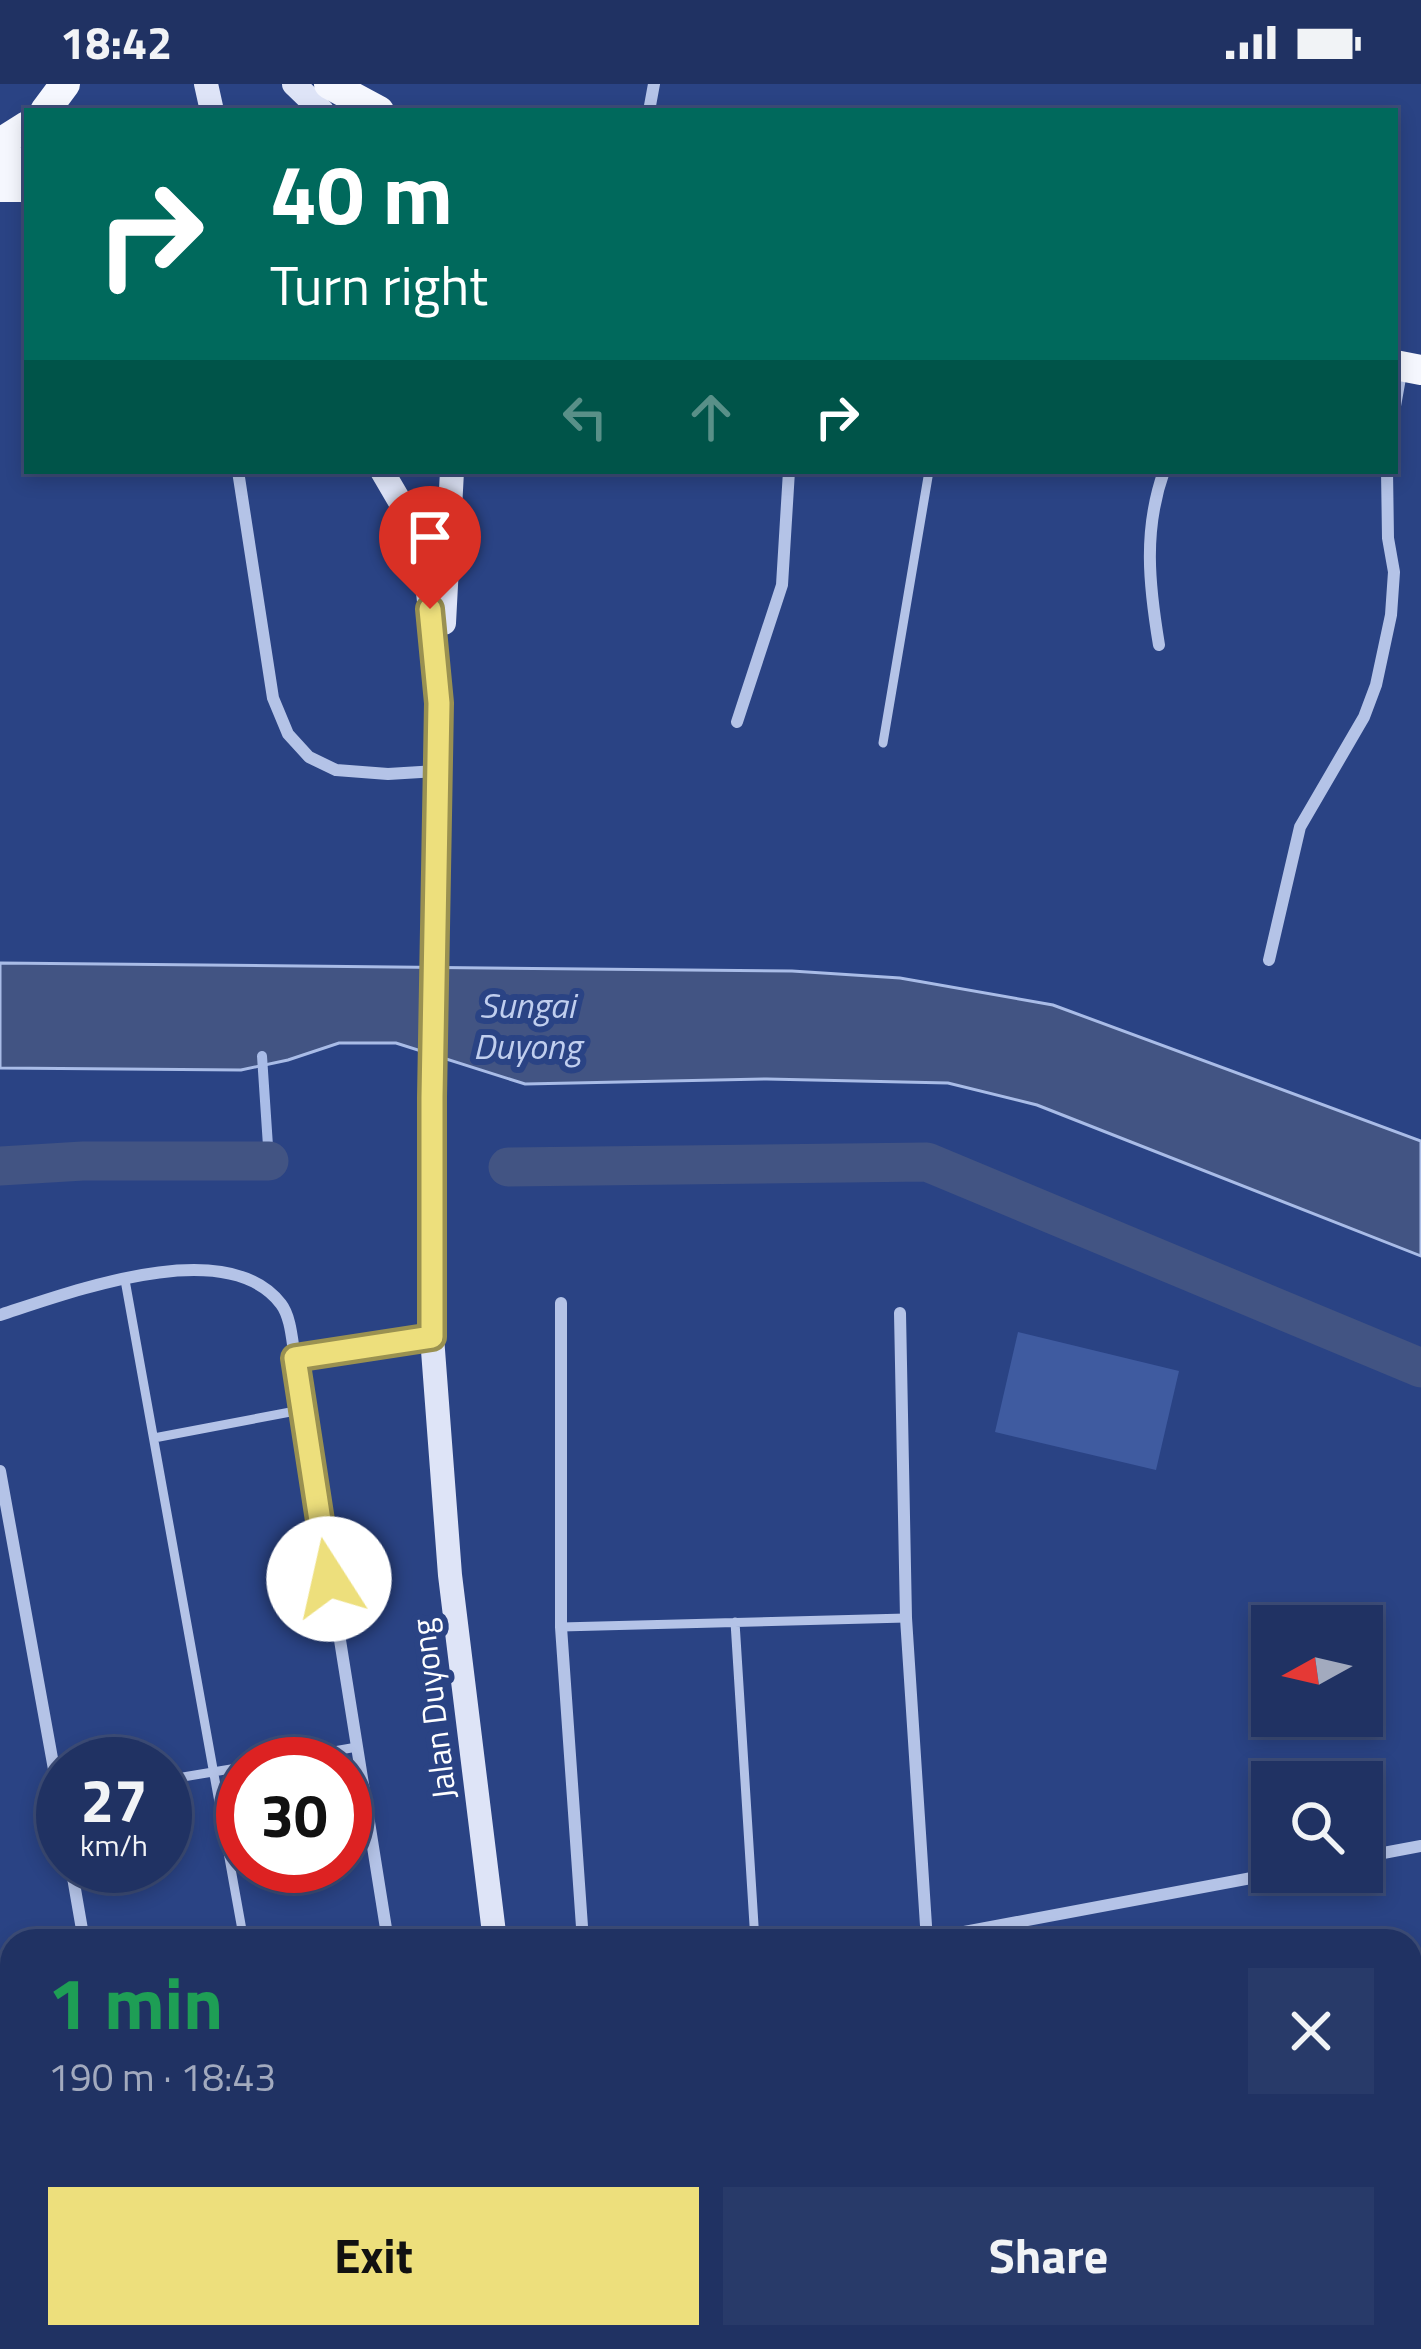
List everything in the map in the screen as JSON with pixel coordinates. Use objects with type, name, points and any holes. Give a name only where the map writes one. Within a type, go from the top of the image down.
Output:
[{"type":"main road","points":[[294,84],[319,108]]},
{"type":"main road","points":[[329,84],[373,108]]},
{"type":"main road","name":"Jalan Duyong","points":[[384,474],[406,512],[425,561],[439,703],[432,1337],[450,1575],[494,1929]]},
{"type":"main road","points":[[439,703],[452,474]]},
{"type":"street","points":[[238,474],[273,698],[288,734],[309,758],[336,770],[438,771]]},
{"type":"street","points":[[737,722],[782,585],[789,474]]},
{"type":"street","points":[[1159,646],[1148,545],[1154,498],[1163,474]]},
{"type":"street","points":[[1268,960],[1300,827],[1364,717],[1376,686],[1391,615],[1394,572],[1387,474]]},
{"type":"street","points":[[0,1315],[84,1288],[215,1268],[260,1282],[284,1308],[355,1737]]},
{"type":"street","points":[[561,1303],[561,1627],[582,1929]]},
{"type":"street","points":[[900,1313],[906,1618],[926,1929]]},
{"type":"street","points":[[295,1358],[432,1337]]},
{"type":"street","points":[[0,1471],[50,1737]]},
{"type":"street","points":[[372,1841],[386,1929]]},
{"type":"street","points":[[1383,1853],[1421,1846]]},
{"type":"street","points":[[985,1929],[1251,1878]]},
{"type":"street","points":[[76,1893],[82,1929]]},
{"type":"lane","points":[[883,743],[928,474]]},
{"type":"lane","points":[[124,1280],[242,1929]]},
{"type":"lane","points":[[154,1438],[301,1410]]},
{"type":"lane","points":[[561,1627],[906,1618]]},
{"type":"lane","points":[[735,1622],[754,1929]]},
{"type":"lane","points":[[192,1775],[216,1771]]},
{"type":"shaded area","points":[[1018,1332],[1179,1371],[1156,1470],[995,1432]]},
{"type":"water","name":"Sungai Duyong","points":[[0,963],[792,971],[900,978],[1053,1005],[1421,1141],[1421,1256],[1037,1105],[948,1083],[767,1079],[525,1084],[396,1043],[339,1043],[241,1070],[0,1068]]},
{"type":"waterway","points":[[262,1056],[269,1161]]},
{"type":"waterway","points":[[0,1166],[269,1161]]},
{"type":"waterway","points":[[508,1167],[927,1162],[1421,1368]]},
{"type":"route","points":[[329,1579],[295,1358],[432,1337],[439,703],[430,609]]}]
